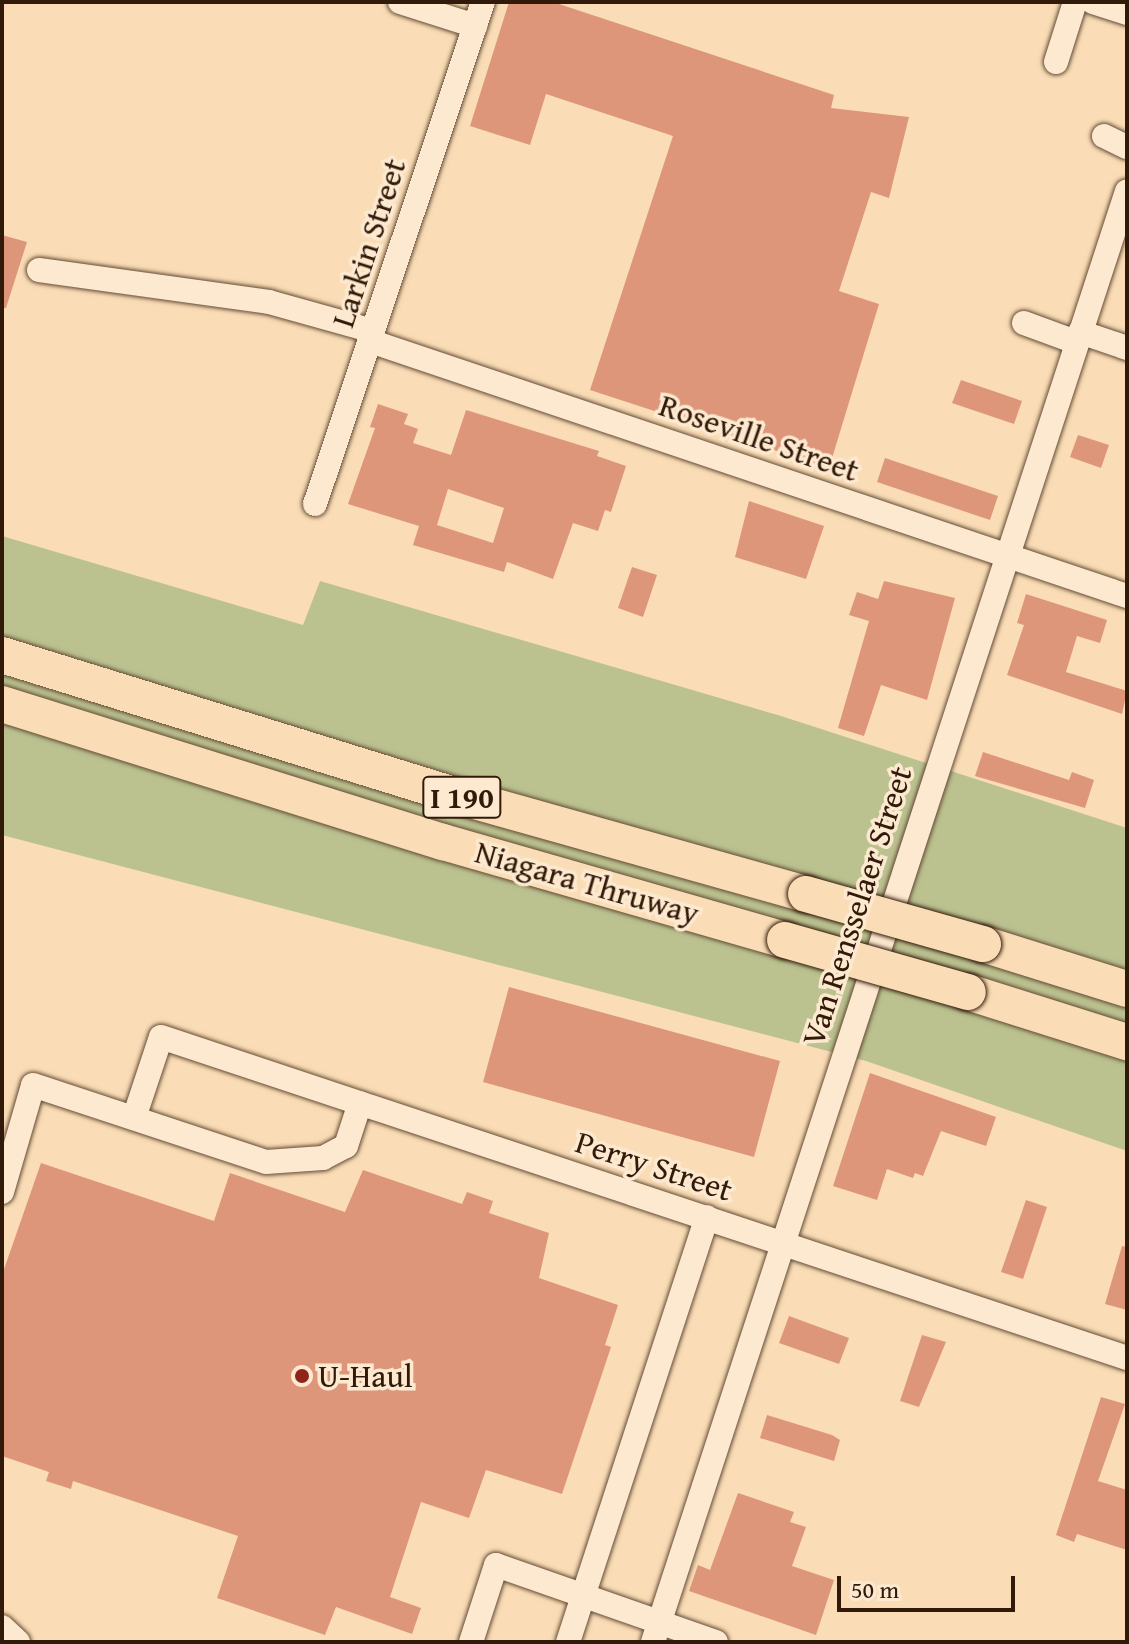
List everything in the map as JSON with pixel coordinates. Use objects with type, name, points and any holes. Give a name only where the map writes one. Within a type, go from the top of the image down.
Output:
[{"type":"highway","name":"Niagara Thruway","points":[[2,655],[120,694],[983,944],[1127,989]]},
{"type":"highway","name":"Niagara Thruway","points":[[2,704],[1127,1042]]},
{"type":"street","points":[[400,2],[475,26]]},
{"type":"street","name":"Larkin Street","points":[[315,504],[483,2]]},
{"type":"street","points":[[1056,62],[1075,2]]},
{"type":"street","points":[[1093,2],[1127,13]]},
{"type":"street","points":[[1104,136],[1127,147]]},
{"type":"street","name":"Van Rensselaer Street","points":[[656,1633],[1005,555],[1125,203]]},
{"type":"street","name":"Roseville Street","points":[[39,270],[269,302],[1127,596]]},
{"type":"street","points":[[1024,323],[1127,348]]},
{"type":"street","name":"Perry Street","points":[[134,1118],[161,1037],[1127,1358]]},
{"type":"street","points":[[2,1192],[33,1085],[266,1162],[323,1158],[346,1146],[360,1103]]},
{"type":"street","points":[[568,1642],[707,1217]]},
{"type":"street","points":[[471,1642],[496,1565],[583,1596],[656,1633],[702,1640]]},
{"type":"street","points":[[2,1627],[18,1642]]},
{"type":"green space","points":[[2,536],[303,625],[320,581],[781,716],[1127,828],[1127,1151],[866,1061],[2,835]]},
{"type":"building","points":[[509,2],[553,2],[834,95],[831,108],[909,117],[889,198],[871,192],[839,291],[879,304],[829,468],[590,390],[673,136],[546,94],[530,145],[470,126]]},
{"type":"building","points":[[2,235],[27,242],[6,308],[2,308]]},
{"type":"building","points":[[961,380],[1022,401],[1014,424],[952,403]]},
{"type":"building","points":[[378,404],[408,414],[404,424],[418,429],[413,443],[451,455],[466,410],[599,451],[597,456],[626,466],[611,512],[605,510],[598,531],[573,523],[553,579],[507,562],[504,572],[413,545],[419,526],[348,504],[375,428],[370,427]],"holes":[[[448,489],[504,508],[493,543],[437,525]]]},
{"type":"building","points":[[1078,435],[1109,445],[1101,468],[1070,457]]},
{"type":"building","points":[[885,458],[998,496],[990,520],[877,482]]},
{"type":"building","points":[[749,501],[824,526],[806,579],[735,557]]},
{"type":"building","points":[[632,567],[657,575],[643,617],[618,608]]},
{"type":"building","points":[[884,581],[955,598],[927,700],[881,685],[864,736],[838,728],[869,621],[849,615],[857,592],[878,599]]},
{"type":"building","points":[[1026,594],[1107,620],[1100,643],[1077,636],[1066,672],[1127,691],[1122,714],[1007,675],[1024,625],[1017,623]]},
{"type":"building","points":[[983,752],[1069,780],[1072,772],[1094,780],[1085,808],[975,776]]},
{"type":"building","points":[[509,987],[780,1061],[754,1157],[483,1082]]},
{"type":"building","points":[[870,1073],[996,1117],[986,1146],[941,1131],[923,1176],[915,1173],[913,1178],[887,1169],[877,1200],[833,1186]]},
{"type":"building","name":"U-Haul","points":[[41,1163],[214,1221],[230,1173],[345,1212],[363,1170],[462,1204],[467,1192],[493,1201],[489,1213],[549,1233],[539,1278],[618,1305],[605,1345],[611,1347],[562,1494],[486,1470],[469,1518],[421,1502],[390,1597],[421,1608],[412,1634],[336,1607],[325,1635],[217,1598],[238,1536],[73,1481],[71,1489],[46,1481],[49,1472],[2,1456],[2,1275]]},
{"type":"building","points":[[1026,1200],[1047,1207],[1023,1279],[1001,1272]]},
{"type":"building","points":[[1122,1246],[1127,1247],[1127,1310],[1105,1304]]},
{"type":"building","points":[[789,1316],[849,1338],[839,1364],[779,1343]]},
{"type":"building","points":[[922,1335],[946,1342],[919,1407],[900,1401]]},
{"type":"building","points":[[1101,1397],[1125,1404],[1098,1481],[1127,1490],[1127,1550],[1077,1534],[1074,1542],[1056,1535]]},
{"type":"building","points":[[767,1415],[840,1440],[834,1461],[760,1438]]},
{"type":"building","points":[[738,1493],[794,1512],[790,1522],[806,1527],[792,1566],[834,1580],[816,1635],[689,1591],[698,1565],[710,1570]]},
{"type":"place","name":"U-Haul","points":[[302,1376]]}]
